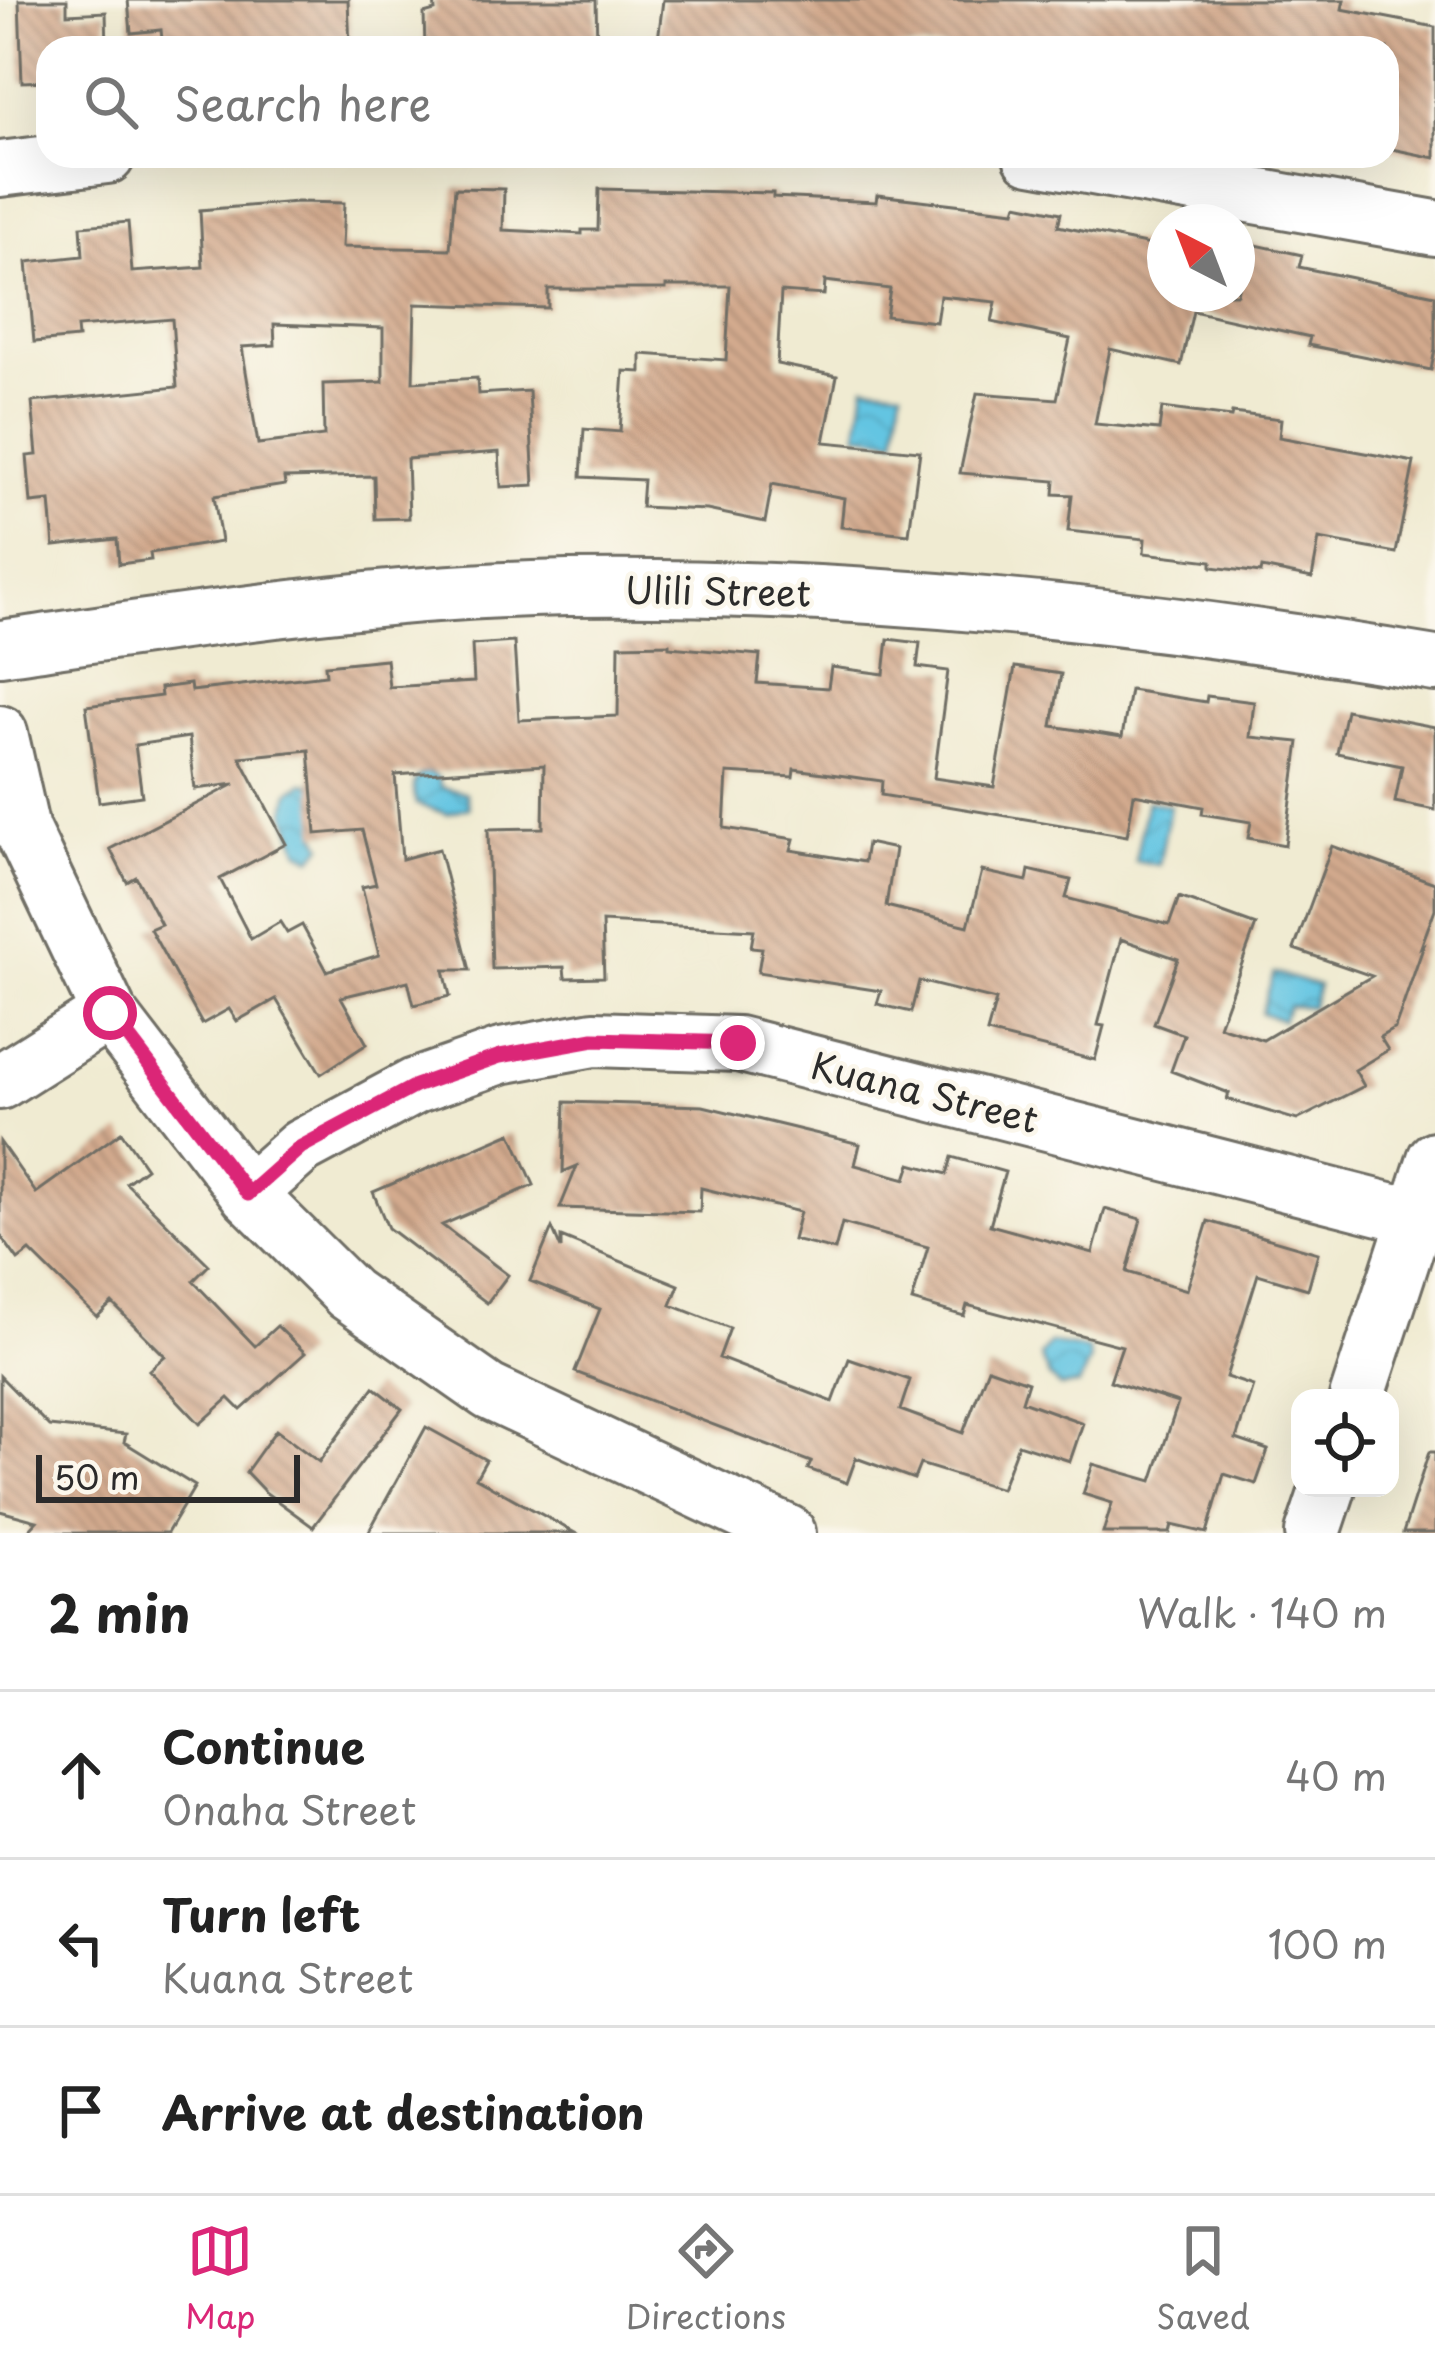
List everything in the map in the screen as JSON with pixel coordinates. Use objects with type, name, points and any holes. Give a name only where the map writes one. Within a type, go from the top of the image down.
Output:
[{"type":"street","points":[[0,169],[36,165]]},
{"type":"street","points":[[1098,168],[1435,228]]},
{"type":"street","name":"Ulili Street","points":[[0,648],[325,602],[566,588],[838,592],[1256,634],[1435,664]]},
{"type":"street","points":[[0,733],[22,830],[110,1013],[248,1194],[349,1294],[489,1392],[788,1533]]},
{"type":"street","points":[[0,1082],[110,1013]]},
{"type":"street","name":"Kuana Street","points":[[248,1194],[301,1147],[415,1086],[500,1056],[594,1039],[738,1043],[1416,1217]]},
{"type":"street","points":[[1361,1389],[1435,1159]]},
{"type":"street","points":[[1313,1533],[1325,1497]]},
{"type":"water","points":[[865,385],[902,389],[896,439],[858,434]]},
{"type":"water","points":[[427,772],[438,778],[441,787],[466,793],[469,807],[447,814],[416,804],[414,785]]},
{"type":"water","points":[[304,783],[316,786],[317,834],[323,845],[313,858],[300,852],[286,812],[290,791]]},
{"type":"water","points":[[1147,801],[1170,806],[1159,865],[1135,861]]},
{"type":"water","points":[[1274,973],[1318,986],[1311,1007],[1288,1006],[1282,1020],[1261,1013]]},
{"type":"water","points":[[1050,1343],[1088,1350],[1090,1360],[1079,1385],[1060,1387],[1049,1377],[1040,1356]]},
{"type":"building","points":[[19,0],[67,0],[67,14],[106,12],[107,36],[36,36],[36,81],[22,82]]},
{"type":"building","points":[[128,0],[348,0],[350,36],[131,33]]},
{"type":"building","points":[[434,0],[596,0],[597,36],[425,36],[424,14],[435,11]]},
{"type":"building","points":[[663,0],[1344,0],[1342,9],[1435,27],[1435,158],[1399,150],[1399,36],[658,36]]},
{"type":"building","points":[[455,188],[504,189],[503,230],[582,234],[582,230],[598,230],[599,189],[773,193],[773,197],[876,202],[877,195],[1015,211],[1017,204],[1061,213],[1058,226],[1147,244],[1147,312],[1193,312],[1181,365],[1110,349],[1095,424],[1159,430],[1162,408],[1231,417],[1232,413],[1281,419],[1279,437],[1414,462],[1396,553],[1319,539],[1312,578],[1262,568],[1261,573],[1212,567],[1212,561],[1144,553],[1145,539],[1068,531],[1072,495],[1054,494],[1055,481],[960,473],[977,393],[1057,399],[1070,339],[992,322],[996,302],[940,296],[936,322],[886,316],[890,289],[825,281],[824,295],[781,292],[777,364],[837,376],[824,442],[920,451],[909,534],[841,527],[844,498],[772,484],[765,522],[707,510],[641,507],[643,480],[581,477],[584,429],[620,432],[624,371],[641,372],[641,354],[726,360],[730,286],[666,286],[548,289],[548,308],[415,304],[413,382],[477,378],[478,394],[529,391],[534,485],[501,487],[499,452],[407,459],[409,518],[375,519],[374,476],[284,478],[285,485],[214,496],[221,542],[150,553],[151,560],[119,564],[117,539],[54,546],[50,501],[31,503],[27,456],[37,455],[32,402],[177,387],[172,319],[77,327],[78,338],[34,342],[27,262],[83,256],[81,226],[128,222],[132,272],[203,267],[200,210],[297,202],[344,203],[342,247],[450,249]],"holes":[[[274,324],[383,328],[383,382],[323,384],[324,436],[258,444],[242,347],[275,345]]]},
{"type":"building","points":[[1255,245],[1302,255],[1299,267],[1435,295],[1431,370],[1308,345],[1310,337],[1198,312],[1255,312]]},
{"type":"building","points":[[888,639],[920,643],[917,667],[948,671],[934,778],[994,787],[1015,667],[1061,674],[1052,726],[1122,737],[1130,690],[1206,702],[1207,696],[1254,702],[1250,737],[1299,742],[1285,845],[1248,838],[1251,822],[1202,814],[1203,807],[1134,794],[1127,836],[881,795],[882,781],[794,769],[793,777],[727,773],[724,828],[794,839],[791,850],[864,862],[867,843],[895,849],[886,906],[968,926],[982,871],[1027,881],[1029,870],[1071,880],[1066,898],[1169,925],[1179,897],[1256,925],[1219,1026],[1263,1040],[1372,976],[1294,949],[1332,846],[1435,883],[1435,909],[1395,1028],[1380,1037],[1388,1050],[1355,1070],[1364,1086],[1297,1120],[1227,1099],[1229,1093],[1171,1071],[1184,1035],[1154,1024],[1178,959],[1121,939],[1098,1025],[1104,1026],[1095,1060],[987,1033],[996,1000],[919,981],[911,1012],[877,1004],[881,991],[758,972],[762,948],[751,947],[754,930],[602,922],[604,977],[565,978],[564,967],[492,969],[488,829],[543,828],[544,765],[395,775],[402,859],[439,849],[470,970],[444,970],[450,996],[414,1005],[408,981],[341,997],[367,1044],[321,1074],[276,999],[237,1021],[229,1009],[202,1024],[150,929],[161,924],[136,877],[127,882],[110,849],[235,784],[195,789],[189,737],[135,745],[142,796],[99,802],[86,706],[161,696],[160,688],[190,684],[191,691],[326,675],[325,665],[386,659],[389,687],[474,682],[472,645],[514,642],[519,720],[618,716],[619,645],[669,644],[760,655],[757,683],[828,688],[831,667],[884,674]],"holes":[[[309,750],[316,834],[362,830],[376,884],[362,887],[379,955],[327,971],[302,925],[287,933],[280,922],[251,939],[220,879],[286,844],[240,757]]]},
{"type":"building","points":[[1346,710],[1435,727],[1435,810],[1395,802],[1402,766],[1337,753]]},
{"type":"building","points":[[565,1102],[703,1106],[860,1144],[855,1165],[906,1179],[911,1164],[947,1174],[952,1157],[1005,1172],[990,1225],[1093,1253],[1105,1209],[1141,1219],[1127,1272],[1187,1290],[1208,1221],[1318,1253],[1308,1289],[1258,1274],[1226,1377],[1253,1386],[1236,1439],[1268,1450],[1256,1484],[1224,1474],[1207,1533],[1172,1525],[1170,1533],[1103,1533],[1112,1503],[1083,1494],[1093,1464],[1152,1481],[1178,1403],[1110,1381],[1122,1346],[967,1305],[964,1316],[912,1301],[928,1247],[842,1223],[835,1250],[793,1240],[800,1212],[701,1188],[700,1212],[560,1208],[577,1166],[563,1172]]},
{"type":"building","points":[[121,1132],[146,1168],[126,1183],[209,1265],[193,1281],[255,1346],[277,1326],[305,1353],[241,1410],[229,1398],[200,1424],[149,1370],[165,1356],[112,1303],[97,1317],[30,1251],[18,1260],[0,1235],[0,1142],[36,1193]]},
{"type":"building","points":[[511,1133],[534,1185],[442,1225],[508,1275],[487,1303],[388,1228],[373,1192]]},
{"type":"building","points":[[552,1228],[561,1249],[561,1237],[679,1285],[671,1305],[730,1328],[719,1358],[833,1402],[849,1359],[910,1380],[900,1410],[963,1433],[988,1368],[1028,1382],[1022,1401],[1083,1423],[1070,1461],[1018,1444],[1001,1489],[920,1464],[914,1479],[856,1458],[847,1483],[808,1469],[811,1462],[575,1372],[600,1309],[530,1281]]},
{"type":"building","points":[[0,1376],[49,1426],[126,1434],[124,1442],[195,1486],[167,1533],[26,1533],[37,1521],[0,1511]]},
{"type":"building","points":[[374,1387],[402,1409],[313,1527],[246,1472],[276,1430],[319,1462]]},
{"type":"building","points":[[426,1427],[486,1460],[476,1478],[575,1533],[368,1533]]},
{"type":"building","points":[[1429,1452],[1435,1452],[1435,1533],[1403,1533]]},
{"type":"route","points":[[110,1013],[248,1194],[301,1147],[415,1086],[500,1056],[594,1039],[738,1043]]}]
